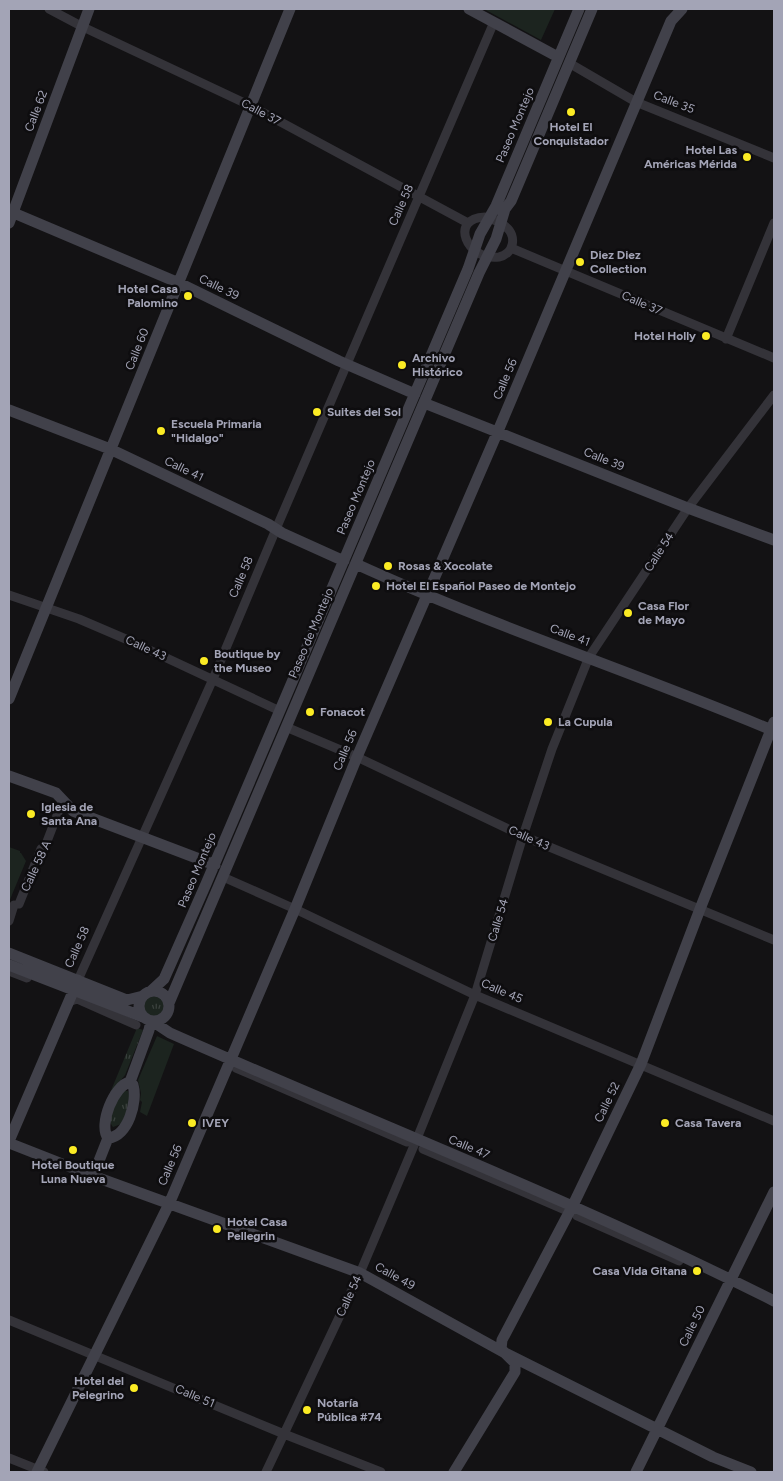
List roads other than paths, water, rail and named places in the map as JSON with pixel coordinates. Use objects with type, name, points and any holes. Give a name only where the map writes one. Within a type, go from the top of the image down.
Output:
[{"type":"street","name":"Calle 37","points":[[49,9],[83,27],[251,106],[468,224]]},
{"type":"street","name":"Calle 62","points":[[10,215],[89,9]]},
{"type":"street","name":"Calle 60","points":[[9,699],[290,9]]},
{"type":"street","points":[[469,9],[558,57]]},
{"type":"street","name":"Paseo Montejo","points":[[147,994],[164,980],[215,865],[415,394],[475,251],[480,234],[496,206],[579,9]]},
{"type":"street","name":"Paseo Montejo","points":[[479,273],[496,239],[505,209],[592,9]]},
{"type":"street","name":"Calle 56","points":[[40,1471],[236,1063],[295,909],[357,757],[498,432],[671,21],[682,9]]},
{"type":"street","name":"Calle 58","points":[[9,1142],[71,988],[213,679],[494,22]]},
{"type":"street","name":"Calle 35","points":[[569,63],[636,102],[774,158]]},
{"type":"street","name":"Calle 39","points":[[10,215],[178,283],[347,364],[415,394]]},
{"type":"street","points":[[475,218],[489,218],[501,223],[512,235],[513,242],[511,248],[503,256],[488,256],[475,251],[468,245],[465,233],[468,224],[475,218]]},
{"type":"street","points":[[726,339],[774,223]]},
{"type":"street","name":"Calle 37","points":[[511,248],[774,358]]},
{"type":"street","name":"Paseo de Montejo","points":[[169,1003],[479,273]]},
{"type":"street","name":"Calle 54","points":[[266,1472],[360,1273],[417,1141],[475,994],[523,836],[552,749],[589,657],[688,508],[774,396]]},
{"type":"street","name":"Calle 39","points":[[424,403],[688,508],[774,540]]},
{"type":"street","name":"Calle 41","points":[[9,410],[110,449],[344,560]]},
{"type":"street","name":"Calle 41","points":[[356,564],[427,596],[773,728]]},
{"type":"street","name":"Calle 43","points":[[9,594],[79,619],[128,640],[280,711]]},
{"type":"street","name":"Calle 43","points":[[286,726],[357,757],[523,836],[774,940]]},
{"type":"street","name":"Calle 52","points":[[454,1472],[515,1372],[515,1363],[501,1347],[502,1340],[572,1208],[641,1064],[700,909],[773,728]]},
{"type":"street","points":[[9,776],[56,793],[73,811],[215,865]]},
{"type":"street","name":"Calle 58 A","points":[[9,921],[41,850],[46,844],[63,800]]},
{"type":"street","name":"Calle 45","points":[[223,877],[475,994],[774,1121]]},
{"type":"street","points":[[9,951],[71,988]]},
{"type":"street","name":"Calle 47","points":[[9,951],[71,988],[146,1021],[170,1034],[572,1208],[731,1279],[774,1301]]},
{"type":"street","name":"Calle 47","points":[[9,965],[49,975]]},
{"type":"street","points":[[9,971],[63,992],[71,988]]},
{"type":"street","name":"Calle 47","points":[[71,988],[127,1000],[147,994]]},
{"type":"street","points":[[130,1082],[149,1030],[139,1006],[147,994],[160,992],[169,1003],[166,1015],[160,1020],[146,1021]]},
{"type":"street","points":[[108,1138],[118,1135],[135,1104],[133,1085],[130,1082]]},
{"type":"street","points":[[108,1138],[104,1127],[108,1110],[123,1084],[130,1082]]},
{"type":"street","points":[[93,1176],[108,1138]]},
{"type":"street","name":"Calle 49","points":[[9,1142],[93,1176],[360,1273],[505,1353],[713,1457],[751,1472]]},
{"type":"street","name":"Calle 50","points":[[636,1472],[774,1192]]},
{"type":"street","points":[[731,1279],[774,1296]]},
{"type":"street","points":[[731,1279],[774,1307]]},
{"type":"street","name":"Calle 51","points":[[9,1320],[95,1354],[284,1434],[381,1472]]},
{"type":"street","points":[[9,1458],[40,1471]]},
{"type":"place","name":"Hotel El Conquistador","points":[[571,112]]},
{"type":"place","name":"Hotel Las Américas Mérida","points":[[747,157]]},
{"type":"place","name":"Diez Diez Collection","points":[[580,262]]},
{"type":"place","name":"Hotel Casa Palomino","points":[[188,296]]},
{"type":"place","name":"Hotel Holly","points":[[706,336]]},
{"type":"place","name":"Archivo Histórico","points":[[402,365]]},
{"type":"place","name":"Suites del Sol","points":[[317,412]]},
{"type":"place","name":"Escuela Primaria \"Hidalgo\"","points":[[161,431]]},
{"type":"place","name":"Rosas & Xocolate","points":[[388,566]]},
{"type":"place","name":"Hotel El Español Paseo de Montejo","points":[[376,586]]},
{"type":"place","name":"Casa Flor de Mayo","points":[[628,613]]},
{"type":"place","name":"Boutique by the Museo","points":[[204,661]]},
{"type":"place","name":"Fonacot","points":[[310,712]]},
{"type":"place","name":"La Cupula","points":[[548,722]]},
{"type":"place","name":"Iglesia de Santa Ana","points":[[31,814]]},
{"type":"place","name":"IVEY","points":[[192,1123]]},
{"type":"place","name":"Casa Tavera","points":[[665,1123]]},
{"type":"place","name":"Hotel Boutique Luna Nueva","points":[[73,1150]]},
{"type":"place","name":"Hotel Casa Pellegrin","points":[[217,1229]]},
{"type":"place","name":"Casa Vida Gitana","points":[[697,1271]]},
{"type":"place","name":"Hotel del Pelegrino","points":[[134,1388]]},
{"type":"place","name":"Notaría Pública #74","points":[[307,1410]]}]
